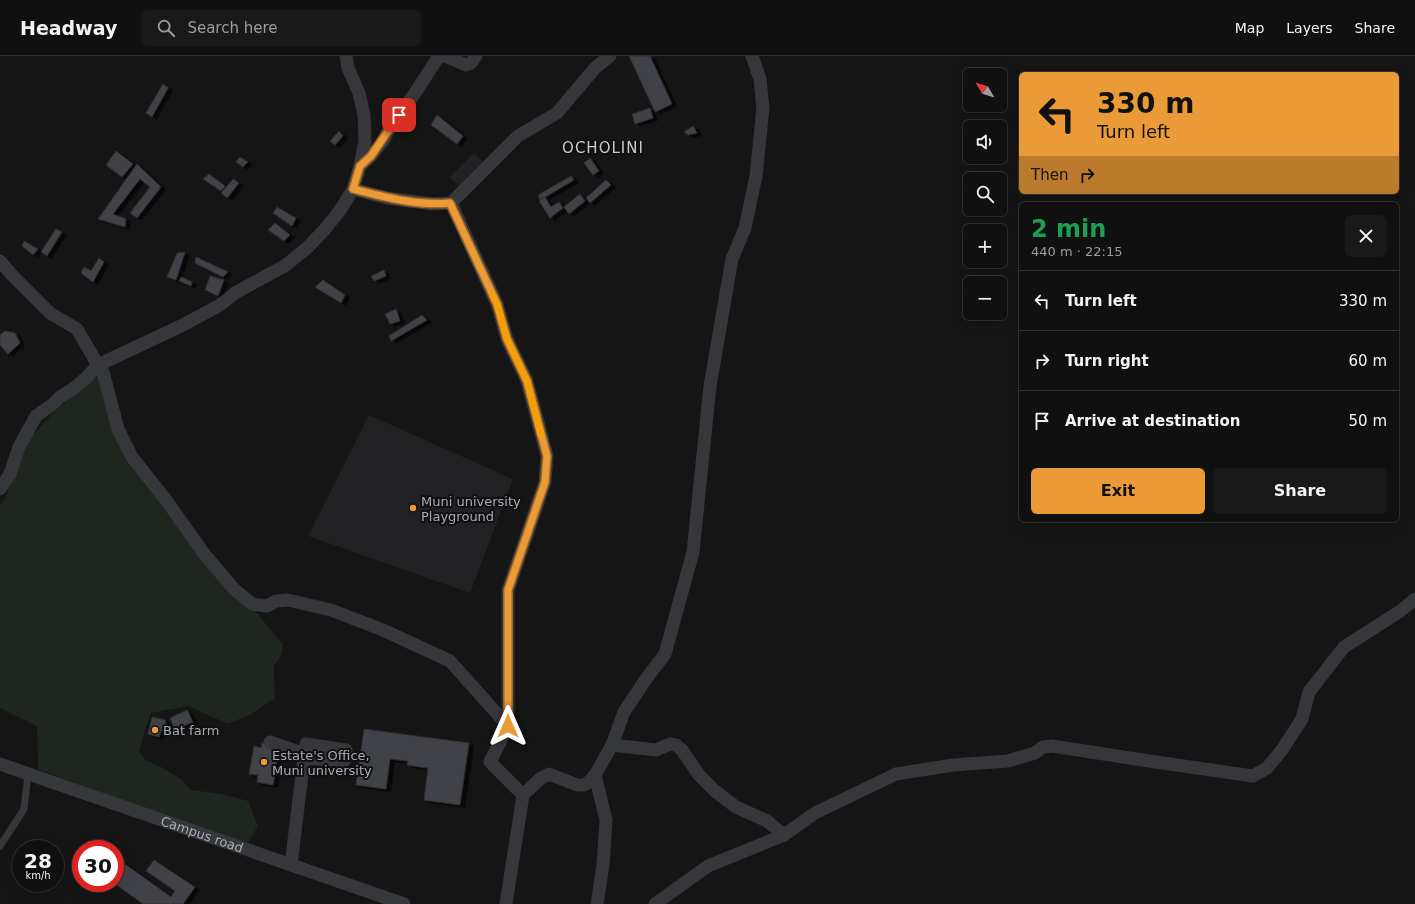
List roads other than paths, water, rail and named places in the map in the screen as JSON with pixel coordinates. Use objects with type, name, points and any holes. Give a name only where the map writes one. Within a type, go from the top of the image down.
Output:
[{"type":"street","points":[[0,489],[10,474],[19,447],[36,416],[60,397],[73,389],[86,378],[98,364],[183,325],[220,305],[235,293],[255,281],[286,265],[308,247],[341,209],[353,189],[360,166],[365,141],[364,116],[359,93],[348,68],[346,56]]},
{"type":"street","points":[[360,166],[371,156],[383,141],[392,124],[413,96],[437,59],[441,56]]},
{"type":"street","points":[[445,56],[466,65],[471,63],[476,56]]},
{"type":"street","points":[[353,189],[395,199],[433,204],[450,203],[518,136],[557,113],[595,68],[610,56]]},
{"type":"street","points":[[506,904],[523,795],[541,778],[549,774],[577,784],[584,785],[590,781],[612,745],[624,712],[665,654],[693,552],[713,371],[732,259],[745,228],[756,176],[763,108],[760,79],[752,56]]},
{"type":"street","points":[[450,203],[497,304],[507,339],[527,381],[547,456],[545,482],[508,590],[508,726],[490,762],[523,795]]},
{"type":"street","points":[[0,262],[50,313],[77,329],[103,372],[118,429],[132,457],[166,500],[201,550],[235,590],[252,604],[259,606],[267,606],[276,601],[288,600],[331,610],[383,630],[450,661],[508,726]]},
{"type":"street","points":[[655,904],[708,866],[784,835],[815,813],[896,774],[953,765],[1008,761],[1035,753],[1042,747],[1052,746],[1252,776],[1267,768],[1282,750],[1302,719],[1309,692],[1344,647],[1399,612],[1415,599]]},
{"type":"street","points":[[270,742],[305,754],[306,744],[346,750],[344,761],[304,758],[291,865]]},
{"type":"street","points":[[612,745],[656,750],[670,744],[676,745],[682,750],[699,775],[715,791],[736,807],[767,821],[784,835]]},
{"type":"street","name":"Campus road","points":[[0,764],[404,904]]},
{"type":"street","points":[[595,775],[606,820],[603,865],[597,904]]},
{"type":"lane","points":[[0,846],[24,809],[28,774]]},
{"type":"place","name":"Muni university Playground","points":[[413,508]]},
{"type":"place","name":"Bat farm","points":[[155,730]]},
{"type":"place","name":"Estate's Office, Muni university","points":[[264,762]]},
{"type":"district","name":"OCHOLINI","points":[[603,148]]}]
